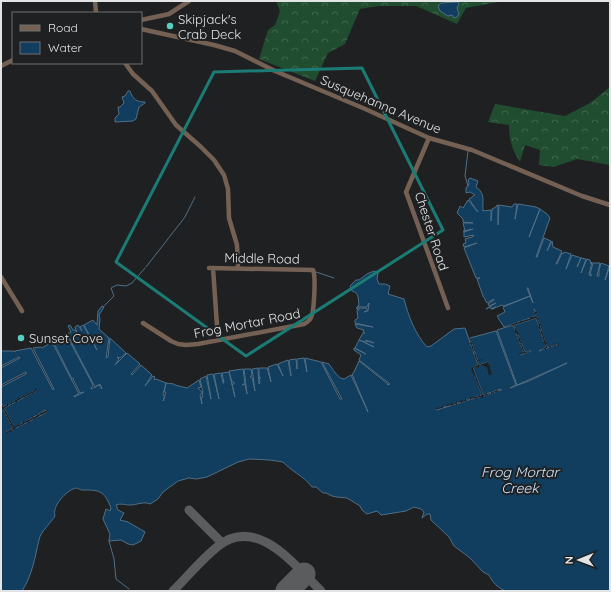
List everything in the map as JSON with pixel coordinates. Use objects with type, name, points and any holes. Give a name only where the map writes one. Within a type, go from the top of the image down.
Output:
[{"type":"street","points":[[95,1],[96,12]]},
{"type":"street","points":[[142,20],[169,14],[189,1]]},
{"type":"street","name":"Susquehanna Avenue","points":[[142,29],[235,51],[275,71],[429,138],[472,150],[582,196],[610,205]]},
{"type":"street","points":[[1,66],[12,60]]},
{"type":"street","points":[[126,64],[133,74],[152,91],[176,125],[214,160],[224,175],[228,189],[228,218],[237,245],[238,268]]},
{"type":"street","name":"Chester Road","points":[[429,138],[406,192],[448,308]]},
{"type":"street","name":"Middle Road","points":[[218,340],[211,268],[314,271]]},
{"type":"street","name":"Frog Mortar Road","points":[[143,323],[164,338],[178,344],[193,345],[304,324],[308,322],[312,312],[315,277],[314,271]]},
{"type":"street","points":[[1,277],[22,311]]},
{"type":"highlighted area","points":[[362,68],[443,230],[246,356],[116,262],[214,72]]},
{"type":"green space","points":[[276,1],[504,1],[466,8],[457,24],[416,6],[378,6],[360,9],[345,44],[328,53],[315,81],[259,59],[268,30],[275,25],[280,11]]},
{"type":"green space","points":[[610,87],[610,165],[577,159],[554,167],[539,165],[540,150],[525,145],[520,162],[512,144],[509,125],[488,122],[495,104],[565,116],[590,103]]},
{"type":"water","points":[[458,2],[459,4],[457,8],[459,14],[454,18],[452,15],[448,16],[440,11],[438,6],[441,3]]},
{"type":"water","points":[[128,91],[130,91],[135,100],[145,103],[139,107],[136,119],[133,121],[115,122],[115,118],[119,114],[118,107],[124,103],[122,97],[125,96]]},
{"type":"water","name":"Frog Mortar Creek","points":[[470,178],[478,181],[476,187],[481,192],[483,198],[483,211],[491,210],[491,221],[492,209],[498,205],[498,225],[499,205],[512,207],[514,204],[517,204],[515,219],[518,204],[536,207],[547,214],[550,218],[536,257],[544,238],[551,241],[547,251],[552,241],[553,247],[562,251],[556,264],[562,253],[563,254],[564,252],[571,254],[566,269],[572,255],[586,259],[581,273],[587,259],[590,260],[591,264],[592,262],[589,275],[591,276],[592,275],[590,274],[593,263],[600,263],[597,276],[599,276],[601,263],[609,266],[605,280],[610,266],[610,591],[503,590],[498,587],[489,575],[483,572],[470,558],[454,546],[449,537],[431,520],[430,514],[427,514],[422,518],[424,512],[421,509],[414,507],[406,511],[381,515],[377,511],[367,514],[360,506],[347,498],[332,496],[323,493],[316,487],[312,487],[283,462],[249,459],[238,462],[207,477],[196,479],[189,478],[178,481],[163,492],[158,499],[150,504],[116,505],[118,510],[124,513],[120,520],[128,522],[145,532],[141,541],[133,545],[121,540],[109,541],[110,534],[103,519],[106,509],[110,511],[111,508],[103,494],[93,490],[73,489],[66,494],[57,505],[55,509],[55,516],[41,534],[31,573],[22,591],[1,591],[1,405],[13,428],[6,432],[47,412],[46,410],[14,428],[4,408],[36,390],[3,407],[1,402],[1,387],[26,374],[26,372],[1,385],[1,368],[20,358],[19,357],[1,366],[1,351],[15,352],[31,348],[53,390],[54,389],[33,348],[42,348],[52,342],[79,394],[74,397],[84,392],[80,393],[73,379],[74,378],[72,379],[53,341],[59,338],[58,335],[61,337],[66,334],[93,385],[91,389],[95,387],[67,334],[71,332],[68,326],[70,325],[77,333],[75,327],[78,325],[82,331],[80,327],[83,325],[97,350],[84,325],[93,320],[97,325],[98,311],[102,306],[104,307],[99,315],[99,329],[109,338],[106,358],[108,357],[110,338],[126,353],[120,358],[117,357],[119,359],[115,365],[127,353],[140,364],[131,374],[132,375],[141,365],[152,375],[145,386],[153,376],[155,377],[155,380],[156,379],[187,388],[199,380],[201,387],[198,388],[202,392],[200,396],[202,404],[201,397],[203,397],[203,393],[200,379],[206,376],[211,399],[207,375],[213,374],[219,399],[214,374],[221,373],[224,383],[222,373],[229,372],[235,397],[232,384],[234,384],[234,382],[232,382],[229,371],[243,369],[245,383],[242,385],[245,384],[247,394],[244,369],[251,369],[252,375],[250,377],[252,377],[255,391],[252,369],[258,368],[259,384],[259,378],[261,378],[259,377],[259,368],[267,368],[271,382],[268,367],[277,364],[283,376],[278,364],[288,360],[291,376],[289,360],[296,359],[297,369],[297,359],[304,358],[307,372],[305,358],[321,362],[340,399],[342,399],[322,362],[329,364],[335,373],[342,379],[345,379],[351,375],[368,412],[352,374],[359,361],[388,384],[387,385],[390,384],[359,360],[361,355],[354,350],[354,348],[366,354],[355,348],[359,340],[363,333],[365,333],[363,332],[364,330],[357,328],[355,324],[373,327],[355,323],[355,320],[358,318],[357,310],[359,310],[356,308],[367,308],[367,311],[364,312],[368,311],[369,303],[367,307],[357,307],[359,305],[358,296],[352,291],[350,286],[356,280],[359,280],[374,271],[378,273],[377,279],[379,284],[390,286],[388,294],[404,299],[412,324],[427,347],[431,346],[454,329],[465,328],[478,365],[472,368],[482,395],[436,410],[502,390],[501,389],[483,395],[473,368],[484,364],[487,367],[488,362],[479,365],[470,338],[496,331],[516,385],[510,388],[529,381],[567,363],[517,385],[497,330],[513,325],[524,353],[520,355],[531,351],[525,352],[514,325],[536,318],[546,347],[539,351],[558,344],[547,347],[534,309],[536,316],[504,327],[497,316],[505,312],[503,307],[530,296],[504,306],[502,305],[492,309],[496,307],[491,309],[490,307],[486,309],[496,303],[489,306],[488,304],[494,299],[487,303],[477,279],[480,278],[476,278],[464,248],[477,243],[464,247],[463,244],[466,243],[465,239],[474,235],[464,237],[464,232],[473,229],[465,231],[463,223],[473,223],[463,222],[463,219],[457,213],[460,206],[463,208],[468,200],[478,212],[469,199],[475,195],[470,192],[466,193],[466,188],[469,184],[468,180]]},
{"type":"pier","points":[[533,309],[535,312],[538,312],[536,313],[537,318],[539,318],[539,324],[542,324],[540,325],[541,331],[544,330],[542,331],[546,343],[548,343],[546,344],[547,347],[558,343],[559,346],[557,344],[555,347],[554,345],[550,347],[551,349],[549,347],[546,348],[546,350],[539,351],[546,347],[544,343],[542,343],[544,342],[543,338],[541,338],[543,337],[541,333],[539,333],[541,332],[539,328],[537,328],[539,327],[538,323],[536,323],[538,322],[536,318],[514,325],[518,333],[520,333],[518,334],[519,338],[521,337],[523,347],[525,346],[523,348],[525,352],[531,351],[525,353],[525,355],[524,353],[520,355],[521,357],[519,354],[524,352],[521,349],[521,345],[519,345],[521,344],[517,341],[519,340],[518,337],[516,337],[518,336],[515,333],[515,329],[513,330],[515,328],[513,325],[504,327],[507,326],[507,324],[508,326],[516,323],[516,321],[517,323],[521,320],[526,320],[525,318],[527,320],[531,318],[530,317],[536,316]]},
{"type":"pier","points":[[470,338],[473,343],[473,347],[475,347],[473,348],[474,350],[476,350],[472,352],[472,348],[470,348],[472,347],[471,344],[469,344],[471,343]]},
{"type":"pier","points":[[483,359],[478,361],[479,365],[488,362],[492,374],[489,375],[487,367],[484,365],[479,366],[479,368],[473,368],[483,395],[486,394],[486,392],[487,394],[491,393],[483,396],[483,398],[476,398],[476,400],[475,398],[471,399],[471,401],[470,397],[479,396],[479,394],[480,396],[482,395],[476,380],[474,381],[476,379],[471,371],[471,368],[478,365],[477,360]]},
{"type":"pier","points":[[36,388],[37,392],[36,391],[33,394],[32,393],[29,396],[28,395],[17,401],[17,403],[12,403],[4,408],[14,427],[23,423],[23,421],[24,422],[32,418],[32,416],[33,418],[37,416],[36,414],[38,415],[41,412],[46,411],[46,409],[48,413],[42,414],[38,416],[39,418],[38,417],[29,421],[30,423],[24,423],[25,425],[24,424],[15,428],[16,430],[11,430],[11,432],[10,431],[7,434],[6,432],[13,428],[4,413],[5,412],[1,409],[1,402],[3,407],[7,405],[7,403],[11,403],[11,401],[15,401],[15,399],[20,398],[23,395],[24,396],[27,393],[28,394],[31,391],[32,392]]},
{"type":"pier","points":[[501,390],[497,393],[492,393],[492,395],[491,391]]},
{"type":"pier","points":[[465,398],[466,400],[470,399],[462,402],[462,404],[461,402],[457,403],[460,400],[465,400]]},
{"type":"pier","points":[[456,401],[457,403],[457,405],[452,405],[453,407],[451,405],[443,407],[446,406],[446,404],[451,404],[451,402],[452,404],[456,403]]},
{"type":"waterway","name":"Frog Mortar Creek","points":[[468,151],[465,176],[468,186]]},
{"type":"waterway","name":"Frog Mortar Creek","points":[[146,267],[185,217],[195,197]]},
{"type":"waterway","name":"Frog Mortar Creek","points":[[103,307],[114,296],[111,288],[117,285],[126,286],[132,283],[145,268]]},
{"type":"waterway","points":[[316,272],[334,278]]},
{"type":"waterway","name":"Frog Mortar Creek","points":[[109,541],[114,559],[116,579],[129,589]]},
{"type":"taxiway","points":[[189,510],[222,543]]},
{"type":"taxiway","points":[[173,591],[217,547],[232,538],[246,536],[261,540],[274,547],[287,557],[321,591]]},
{"type":"runway","points":[[287,591],[304,574]]},
{"type":"place","name":"Skipjack's Crab Deck","points":[[170,26]]},
{"type":"place","name":"Sunset Cove","points":[[21,338]]}]
